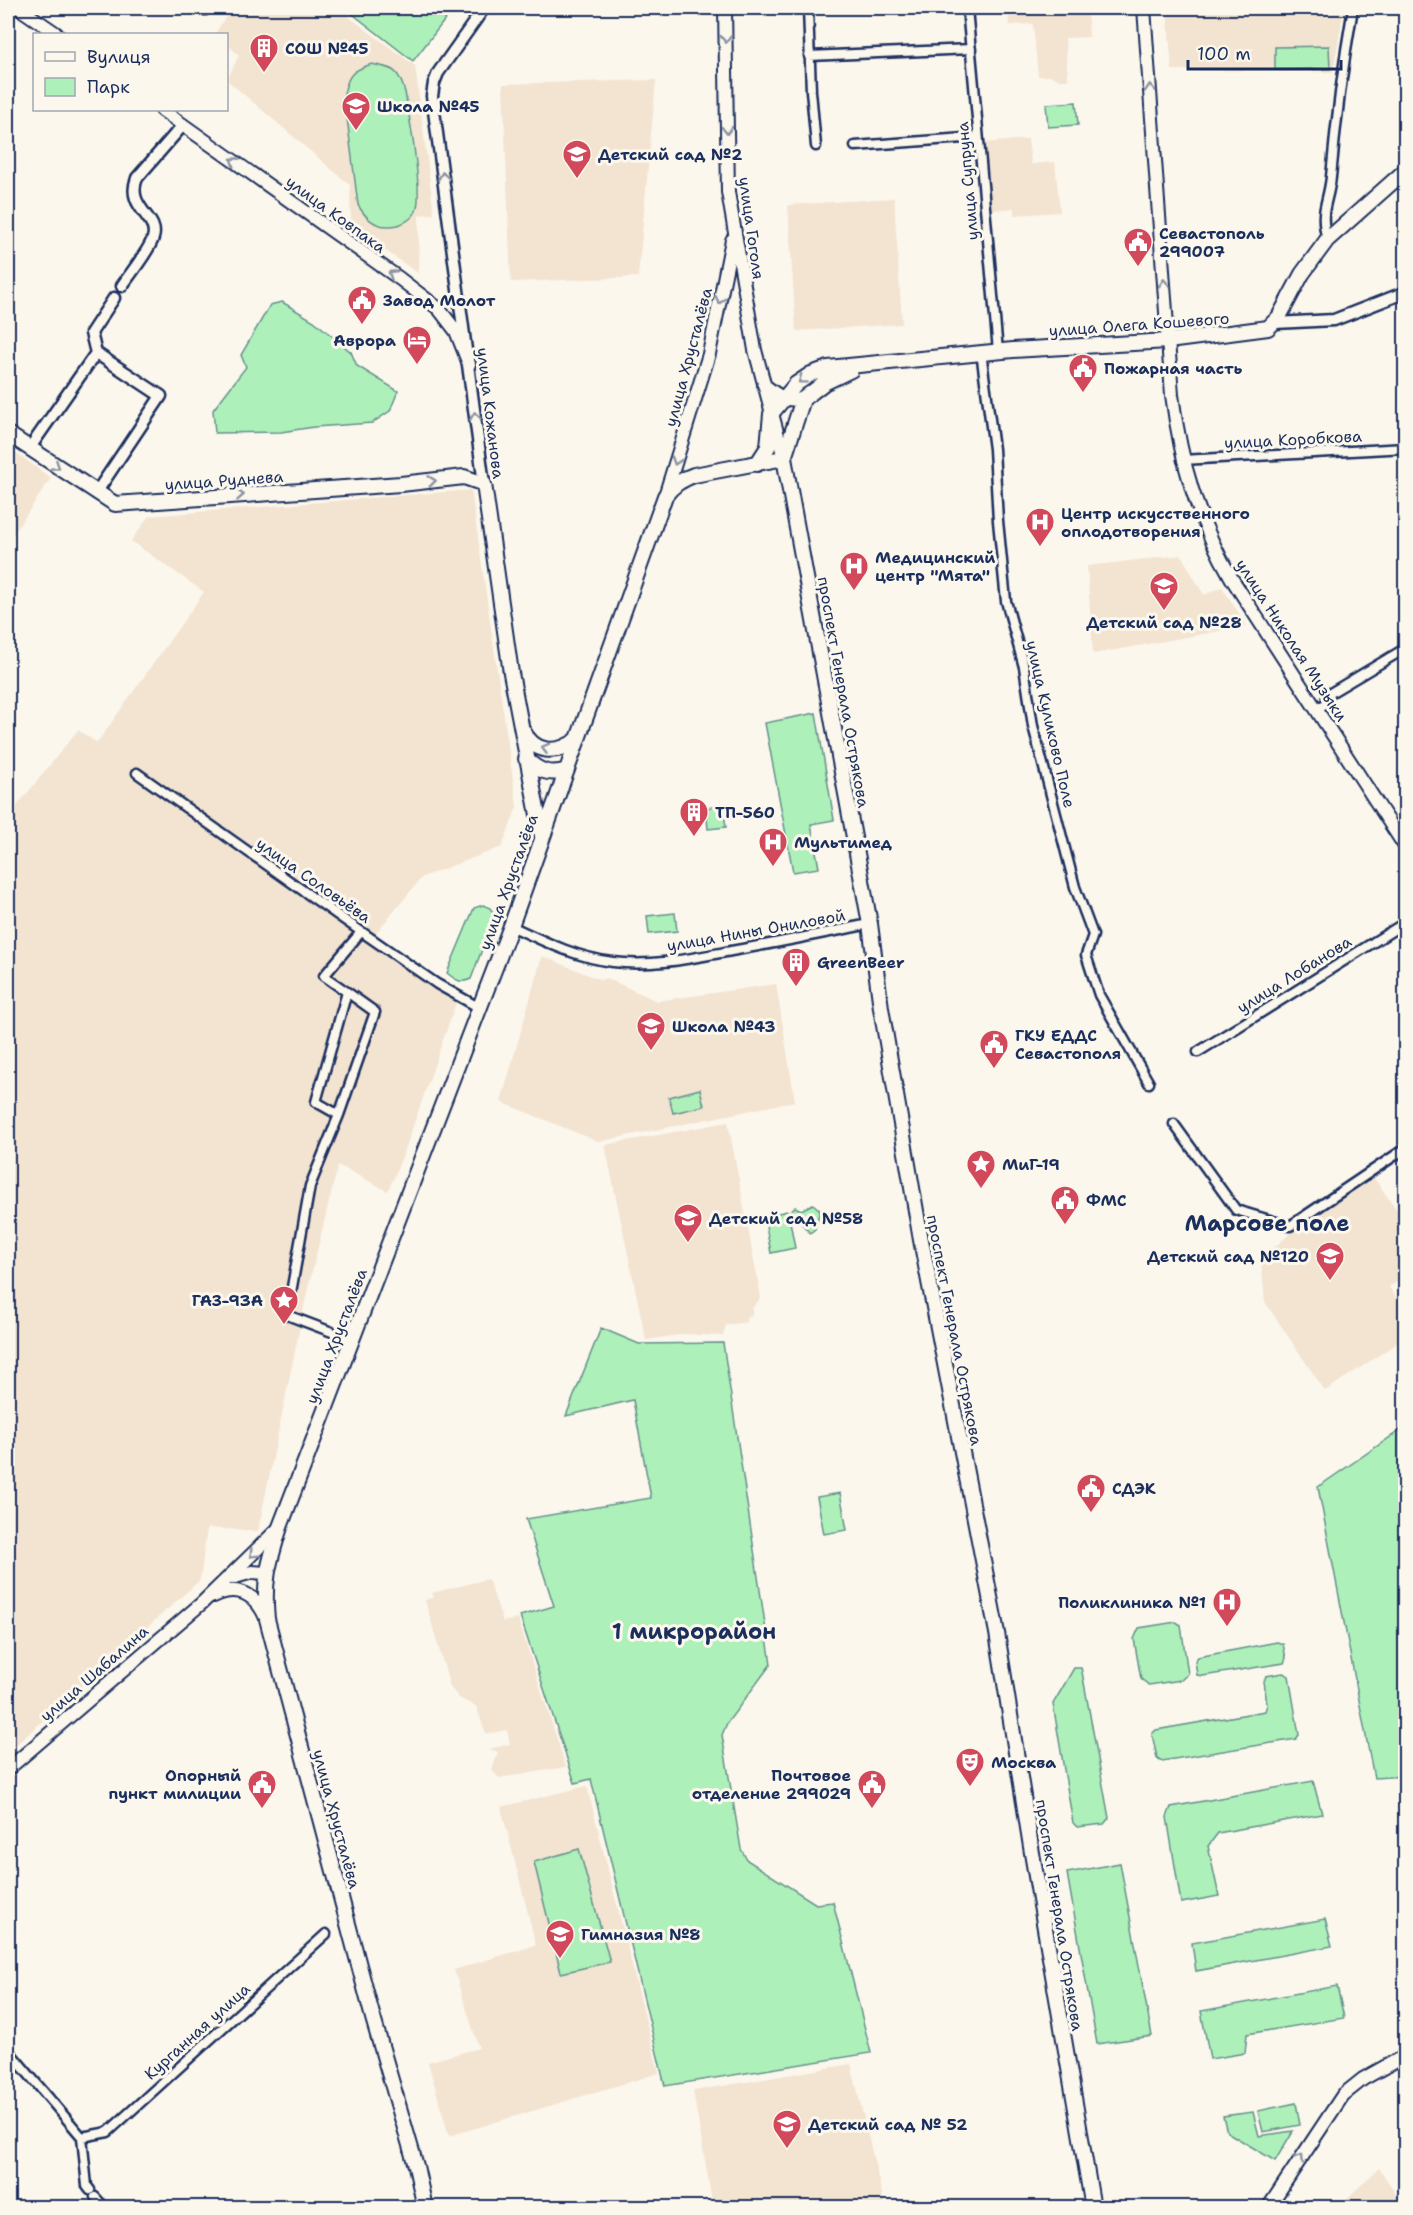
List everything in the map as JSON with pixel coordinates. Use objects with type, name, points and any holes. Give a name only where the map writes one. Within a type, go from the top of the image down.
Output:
[{"type":"main road","points":[[19,8],[56,33]]},
{"type":"main road","name":"улица Гоголя","points":[[725,8],[728,192],[754,350],[784,458]]},
{"type":"main road","name":"улица Николая Музыки","points":[[1144,8],[1172,395],[1182,460],[1199,514],[1216,551],[1406,848]]},
{"type":"main road","name":"улица Ковпака","points":[[163,111],[439,309],[456,331],[469,364]]},
{"type":"main road","points":[[1275,323],[1302,274],[1328,240],[1406,170]]},
{"type":"main road","name":"улица Хрусталёва","points":[[426,2208],[267,1619],[266,1573],[280,1527],[448,1091],[478,1006],[511,926],[665,496],[709,354],[732,243],[733,224]]},
{"type":"main road","name":"улица Олега Кошевого","points":[[771,414],[796,384],[811,374],[828,368],[981,352],[1168,341],[1260,330],[1275,323]]},
{"type":"main road","name":"улица Олега Кошевого","points":[[804,399],[840,374],[867,364]]},
{"type":"main road","points":[[665,496],[672,486],[694,475],[784,458],[804,399],[793,401],[784,399],[764,385]]},
{"type":"main road","points":[[757,464],[768,447],[771,414]]},
{"type":"main road","name":"улица Руднева","points":[[8,434],[115,504],[401,484],[464,477],[484,484]]},
{"type":"main road","name":"проспект Генерала Острякова","points":[[784,458],[870,924],[881,1008],[921,1240],[997,1633],[1093,2208]]},
{"type":"main road","name":"улица Кожанова","points":[[484,484],[520,725],[542,836]]},
{"type":"main road","points":[[520,725],[526,738],[537,747],[551,751],[566,748],[577,740]]},
{"type":"main road","points":[[526,759],[534,767],[545,772],[557,774],[567,770]]},
{"type":"main road","name":"улица Шабалина","points":[[8,1769],[202,1603],[280,1527]]},
{"type":"main road","name":"улица Шабалина","points":[[225,1581],[252,1572],[266,1573]]},
{"type":"main road","name":"улица Шабалина","points":[[202,1603],[225,1590],[240,1591],[256,1601],[267,1619]]},
{"type":"main road","points":[[1268,2208],[1343,2095],[1363,2079],[1406,2055]]},
{"type":"street","points":[[808,8],[816,146]]},
{"type":"street","name":"улица Супруна","points":[[968,8],[998,351]]},
{"type":"street","points":[[1328,240],[1323,222],[1323,209],[1330,188],[1340,79],[1353,8]]},
{"type":"street","name":"улица Кожанова","points":[[482,9],[438,73],[432,96],[484,484]]},
{"type":"street","points":[[809,56],[971,49]]},
{"type":"street","points":[[122,286],[153,238],[154,229],[134,198],[137,178],[183,125]]},
{"type":"street","points":[[855,146],[978,137]]},
{"type":"street","name":"улица Олега Кошевого","points":[[1275,323],[1334,320],[1406,292]]},
{"type":"street","points":[[96,493],[161,396],[96,353],[91,333],[114,298]]},
{"type":"street","name":"улица Куликово Поле","points":[[981,352],[994,449],[1006,601],[1024,667],[1033,726],[1076,887],[1093,935],[1086,956],[1099,995],[1149,1083]]},
{"type":"street","points":[[29,449],[96,353]]},
{"type":"street","name":"улица Коробкова","points":[[1182,460],[1406,448]]},
{"type":"street","name":"улица Руднева","points":[[464,477],[481,467]]},
{"type":"street","points":[[1316,709],[1327,703],[1327,695],[1406,648]]},
{"type":"street","name":"улица Соловьёва","points":[[137,773],[437,984],[478,1006]]},
{"type":"street","name":"улица Лобанова","points":[[1198,1052],[1406,922]]},
{"type":"street","name":"улица Нины Ониловой","points":[[511,926],[590,958],[615,963],[640,963],[689,959],[870,924]]},
{"type":"street","points":[[352,1340],[287,1315],[310,1185],[339,1115],[375,1012],[324,976],[361,932]]},
{"type":"street","points":[[339,1115],[316,1102],[346,992]]},
{"type":"street","points":[[1174,1124],[1236,1210],[1290,1226],[1406,1148]]},
{"type":"street","name":"Курганная улица","points":[[82,2137],[108,2132],[326,1934]]},
{"type":"street","points":[[8,2050],[82,2137],[87,2186],[105,2208]]},
{"type":"shaded area","name":"Школа №45","points":[[231,8],[337,8],[415,66],[434,214],[419,215],[418,273],[351,227],[350,185],[228,81],[239,55],[228,45],[228,33],[216,33]]},
{"type":"shaded area","points":[[1008,8],[1087,8],[1089,37],[1065,38],[1068,80],[1060,80],[1052,76],[1038,76],[1033,24],[1009,25]]},
{"type":"shaded area","points":[[1167,8],[1344,8],[1333,72],[1172,70]]},
{"type":"shaded area","name":"Детский сад №2","points":[[656,80],[638,277],[511,282],[503,84]]},
{"type":"shaded area","points":[[1028,139],[1031,164],[1055,162],[1060,212],[1014,215],[1014,208],[992,210],[985,143]]},
{"type":"shaded area","points":[[894,198],[902,324],[796,331],[788,205]]},
{"type":"shaded area","points":[[8,447],[51,478],[8,542]]},
{"type":"shaded area","points":[[471,490],[517,807],[502,847],[422,877],[369,942],[456,1003],[404,1152],[388,1191],[338,1165],[307,1292],[258,1531],[207,1528],[200,1580],[8,1752],[8,817],[78,730],[97,743],[204,592],[131,541],[149,516]]},
{"type":"shaded area","name":"Детский сад №28","points":[[1181,555],[1204,595],[1222,587],[1247,626],[1093,654],[1087,566]]},
{"type":"shaded area","name":"Школа №43","points":[[542,956],[601,980],[606,978],[657,1001],[776,984],[795,1101],[602,1141],[597,1141],[501,1102]]},
{"type":"shaded area","name":"Детский сад №58","points":[[728,1122],[761,1298],[752,1308],[752,1316],[746,1318],[747,1322],[726,1325],[723,1336],[684,1334],[646,1340],[605,1145]]},
{"type":"shaded area","name":"Детский сад №120","points":[[1373,1177],[1405,1221],[1405,1276],[1389,1287],[1405,1311],[1405,1338],[1325,1391],[1265,1302],[1261,1259],[1293,1231]]},
{"type":"shaded area","points":[[488,1579],[503,1622],[518,1619],[566,1767],[499,1778],[492,1770],[498,1752],[489,1749],[510,1744],[507,1730],[486,1734],[476,1706],[459,1698],[450,1687],[425,1600],[434,1597],[432,1593]]},
{"type":"shaded area","name":"Гимназия №8","points":[[587,1786],[659,2073],[449,2136],[428,2062],[479,2048],[454,1970],[536,1945],[501,1807]]},
{"type":"shaded area","name":"Детский сад № 52","points":[[851,2064],[885,2207],[713,2207],[693,2091]]},
{"type":"shaded area","points":[[1379,2168],[1404,2207],[1338,2207]]},
{"type":"green space","points":[[345,8],[451,8],[451,12],[413,61]]},
{"type":"green space","points":[[1329,46],[1330,69],[1275,70],[1275,47]]},
{"type":"green space","points":[[372,64],[391,69],[398,74],[405,92],[415,153],[418,188],[416,211],[409,220],[394,226],[375,223],[358,205],[344,94],[352,74]]},
{"type":"green space","points":[[1076,102],[1078,125],[1048,127],[1046,104]]},
{"type":"green space","points":[[282,302],[314,321],[351,352],[357,366],[398,391],[390,411],[372,423],[281,432],[215,433],[213,410],[246,367],[241,355],[270,305]]},
{"type":"green space","points":[[816,713],[834,820],[811,824],[819,868],[793,872],[765,723]]},
{"type":"green space","points":[[723,805],[726,827],[708,829],[706,808]]},
{"type":"green space","points":[[483,905],[490,908],[495,915],[471,979],[458,980],[447,973],[474,908]]},
{"type":"green space","points":[[675,913],[677,931],[649,934],[647,916]]},
{"type":"green space","points":[[700,1089],[704,1106],[673,1113],[669,1097]]},
{"type":"green space","points":[[813,1204],[820,1210],[815,1229],[810,1233],[790,1211],[795,1207],[801,1210]]},
{"type":"green space","points":[[788,1211],[795,1248],[771,1253],[764,1216]]},
{"type":"green space","points":[[601,1328],[639,1344],[723,1343],[771,1664],[727,1723],[722,1735],[741,1849],[747,1860],[816,1904],[833,1902],[871,2053],[665,2086],[591,1779],[575,1783],[520,1616],[554,1606],[526,1519],[651,1498],[633,1400],[566,1416]]},
{"type":"green space","points":[[1405,1427],[1405,1776],[1374,1778],[1318,1487]]},
{"type":"green space","points":[[840,1493],[847,1530],[824,1534],[817,1497]]},
{"type":"green space","points":[[1176,1622],[1181,1625],[1188,1674],[1181,1680],[1149,1685],[1141,1679],[1134,1639],[1139,1628]]},
{"type":"green space","points":[[1277,1642],[1283,1644],[1286,1658],[1284,1663],[1203,1676],[1197,1675],[1195,1661],[1198,1657]]},
{"type":"green space","points":[[1074,1668],[1081,1668],[1082,1672],[1109,1818],[1104,1824],[1077,1827],[1073,1823],[1053,1704]]},
{"type":"green space","points":[[1283,1673],[1289,1676],[1299,1735],[1296,1739],[1162,1761],[1157,1758],[1152,1734],[1156,1730],[1265,1711],[1267,1705],[1264,1681],[1266,1676]]},
{"type":"green space","points":[[1313,1781],[1322,1814],[1218,1833],[1208,1846],[1219,1896],[1181,1903],[1167,1817],[1171,1807]]},
{"type":"green space","points":[[579,1849],[610,1962],[561,1973],[534,1862]]},
{"type":"green space","points":[[1120,1863],[1152,2036],[1097,2044],[1067,1873]]},
{"type":"green space","points":[[1325,1919],[1332,1946],[1196,1971],[1192,1943]]},
{"type":"green space","points":[[1337,1986],[1344,2018],[1247,2034],[1245,2053],[1210,2059],[1201,2011]]},
{"type":"green space","points":[[1296,2103],[1300,2125],[1263,2132],[1258,2111]]},
{"type":"green space","points":[[1253,2112],[1259,2136],[1293,2131],[1275,2161],[1227,2132],[1223,2116]]},
{"type":"place","name":"СОШ №45","points":[[264,74]]},
{"type":"place","name":"Школа №45","points":[[356,132]]},
{"type":"place","name":"Детский сад №2","points":[[577,180]]},
{"type":"place","name":"Севастополь 299007","points":[[1138,268]]},
{"type":"place","name":"Завод Молот","points":[[362,326]]},
{"type":"place","name":"Аврора","points":[[417,366]]},
{"type":"place","name":"Пожарная часть","points":[[1083,394]]},
{"type":"place","name":"Центр искусственного оплодотворения","points":[[1040,548]]},
{"type":"place","name":"Медицинский центр \"Мята\"","points":[[854,592]]},
{"type":"place","name":"Детский сад №28","points":[[1164,612]]},
{"type":"place","name":"ТП-560","points":[[694,838]]},
{"type":"place","name":"Мультимед","points":[[773,868]]},
{"type":"place","name":"GreenBeer","points":[[796,988]]},
{"type":"place","name":"Школа №43","points":[[651,1052]]},
{"type":"place","name":"ГКУ ЕДДС Севастополя","points":[[994,1070]]},
{"type":"place","name":"МиГ-19","points":[[981,1190]]},
{"type":"place","name":"ФМС","points":[[1065,1226]]},
{"type":"place","name":"Детский сад №58","points":[[688,1244]]},
{"type":"place","name":"Детский сад №120","points":[[1330,1282]]},
{"type":"place","name":"ГАЗ-93А","points":[[284,1326]]},
{"type":"place","name":"СДЭК","points":[[1091,1514]]},
{"type":"place","name":"Поликлиника №1","points":[[1227,1628]]},
{"type":"place","name":"Москва","points":[[970,1788]]},
{"type":"place","name":"Опорный пункт милиции","points":[[262,1810]]},
{"type":"place","name":"Почтовое отделение 299029","points":[[872,1810]]},
{"type":"place","name":"Гимназия №8","points":[[560,1960]]},
{"type":"place","name":"Детский сад № 52","points":[[787,2150]]},
{"type":"district","name":"Марсове поле","points":[[1267,1223]]},
{"type":"district","name":"1 микрорайон","points":[[694,1631]]}]
